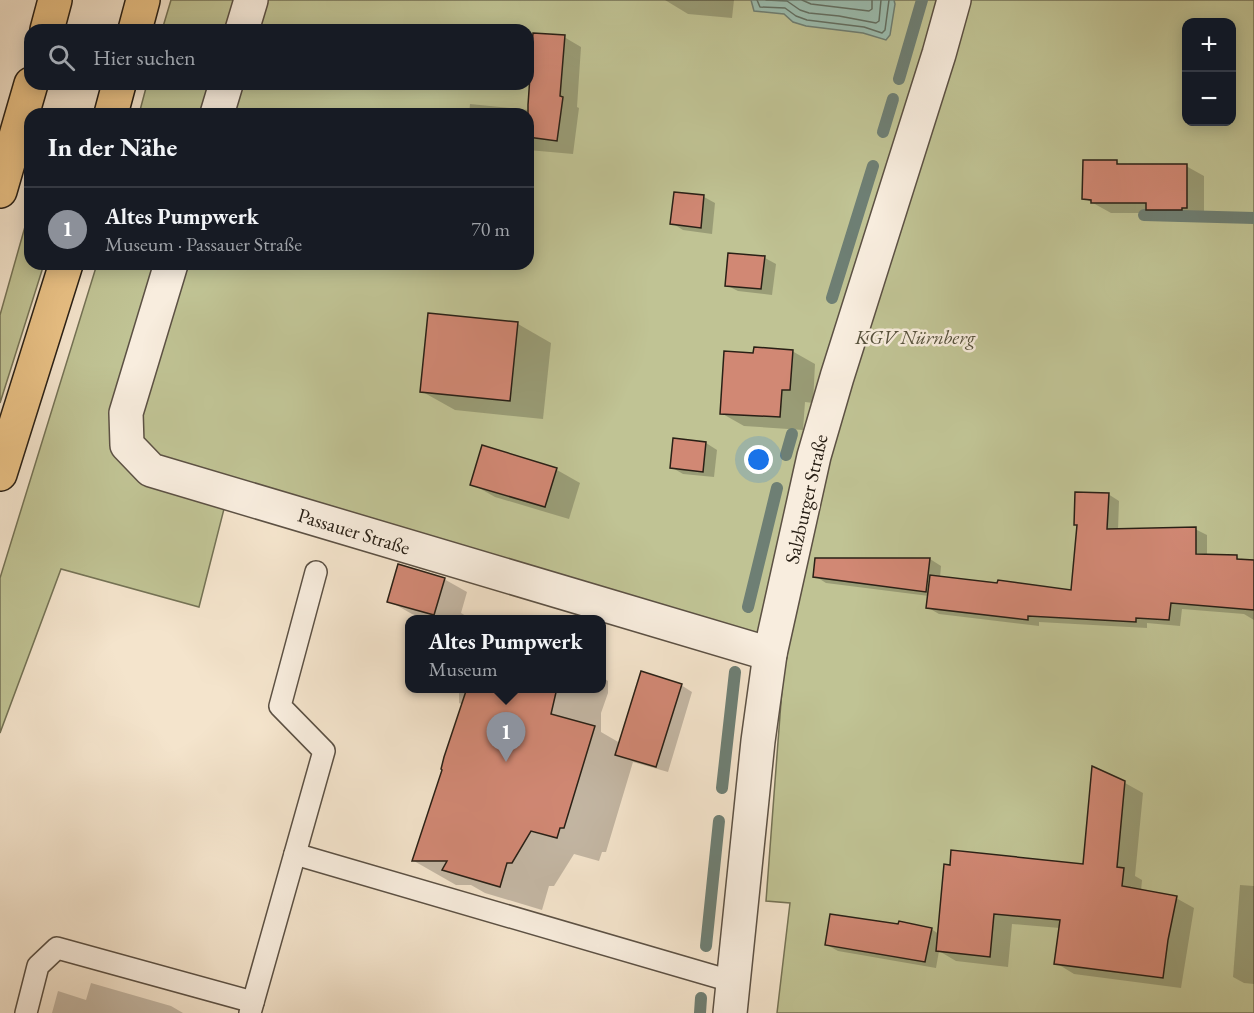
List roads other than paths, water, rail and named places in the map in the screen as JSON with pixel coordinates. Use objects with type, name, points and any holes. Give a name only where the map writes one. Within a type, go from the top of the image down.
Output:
[{"type":"highway","points":[[48,24],[55,0]]},
{"type":"highway","points":[[137,24],[143,0]]},
{"type":"highway","points":[[0,190],[29,90]]},
{"type":"highway","points":[[113,108],[117,90]]},
{"type":"highway","points":[[0,474],[64,270]]},
{"type":"street","points":[[244,24],[251,0]]},
{"type":"street","name":"Salzburger Straße","points":[[732,998],[758,741],[770,654],[814,456],[954,0]]},
{"type":"street","points":[[219,108],[224,90]]},
{"type":"street","name":"Passauer Straße","points":[[169,270],[126,413],[127,445],[151,470],[770,654]]},
{"type":"lane","points":[[26,1013],[38,966],[57,948],[252,1008],[324,752],[280,706],[315,573]]},
{"type":"lane","points":[[295,854],[732,998]]},
{"type":"water","points":[[751,0],[894,0],[895,4],[890,35],[886,40],[863,33],[806,26],[793,22],[784,14],[754,11]]},
{"type":"waterway","points":[[899,79],[922,0]]},
{"type":"waterway","points":[[883,132],[893,99]]},
{"type":"waterway","points":[[832,298],[873,166]]},
{"type":"waterway","points":[[1144,215],[1254,218]]},
{"type":"waterway","points":[[786,455],[792,434]]},
{"type":"waterway","points":[[748,607],[777,488]]},
{"type":"waterway","points":[[722,788],[735,672]]},
{"type":"waterway","points":[[706,946],[719,821]]},
{"type":"waterway","points":[[700,1013],[701,998]]},
{"type":"place","name":"Altes Pumpwerk","points":[[506,762]]},
{"type":"park label","name":"KGV Nürnberg","points":[[915,337]]}]
